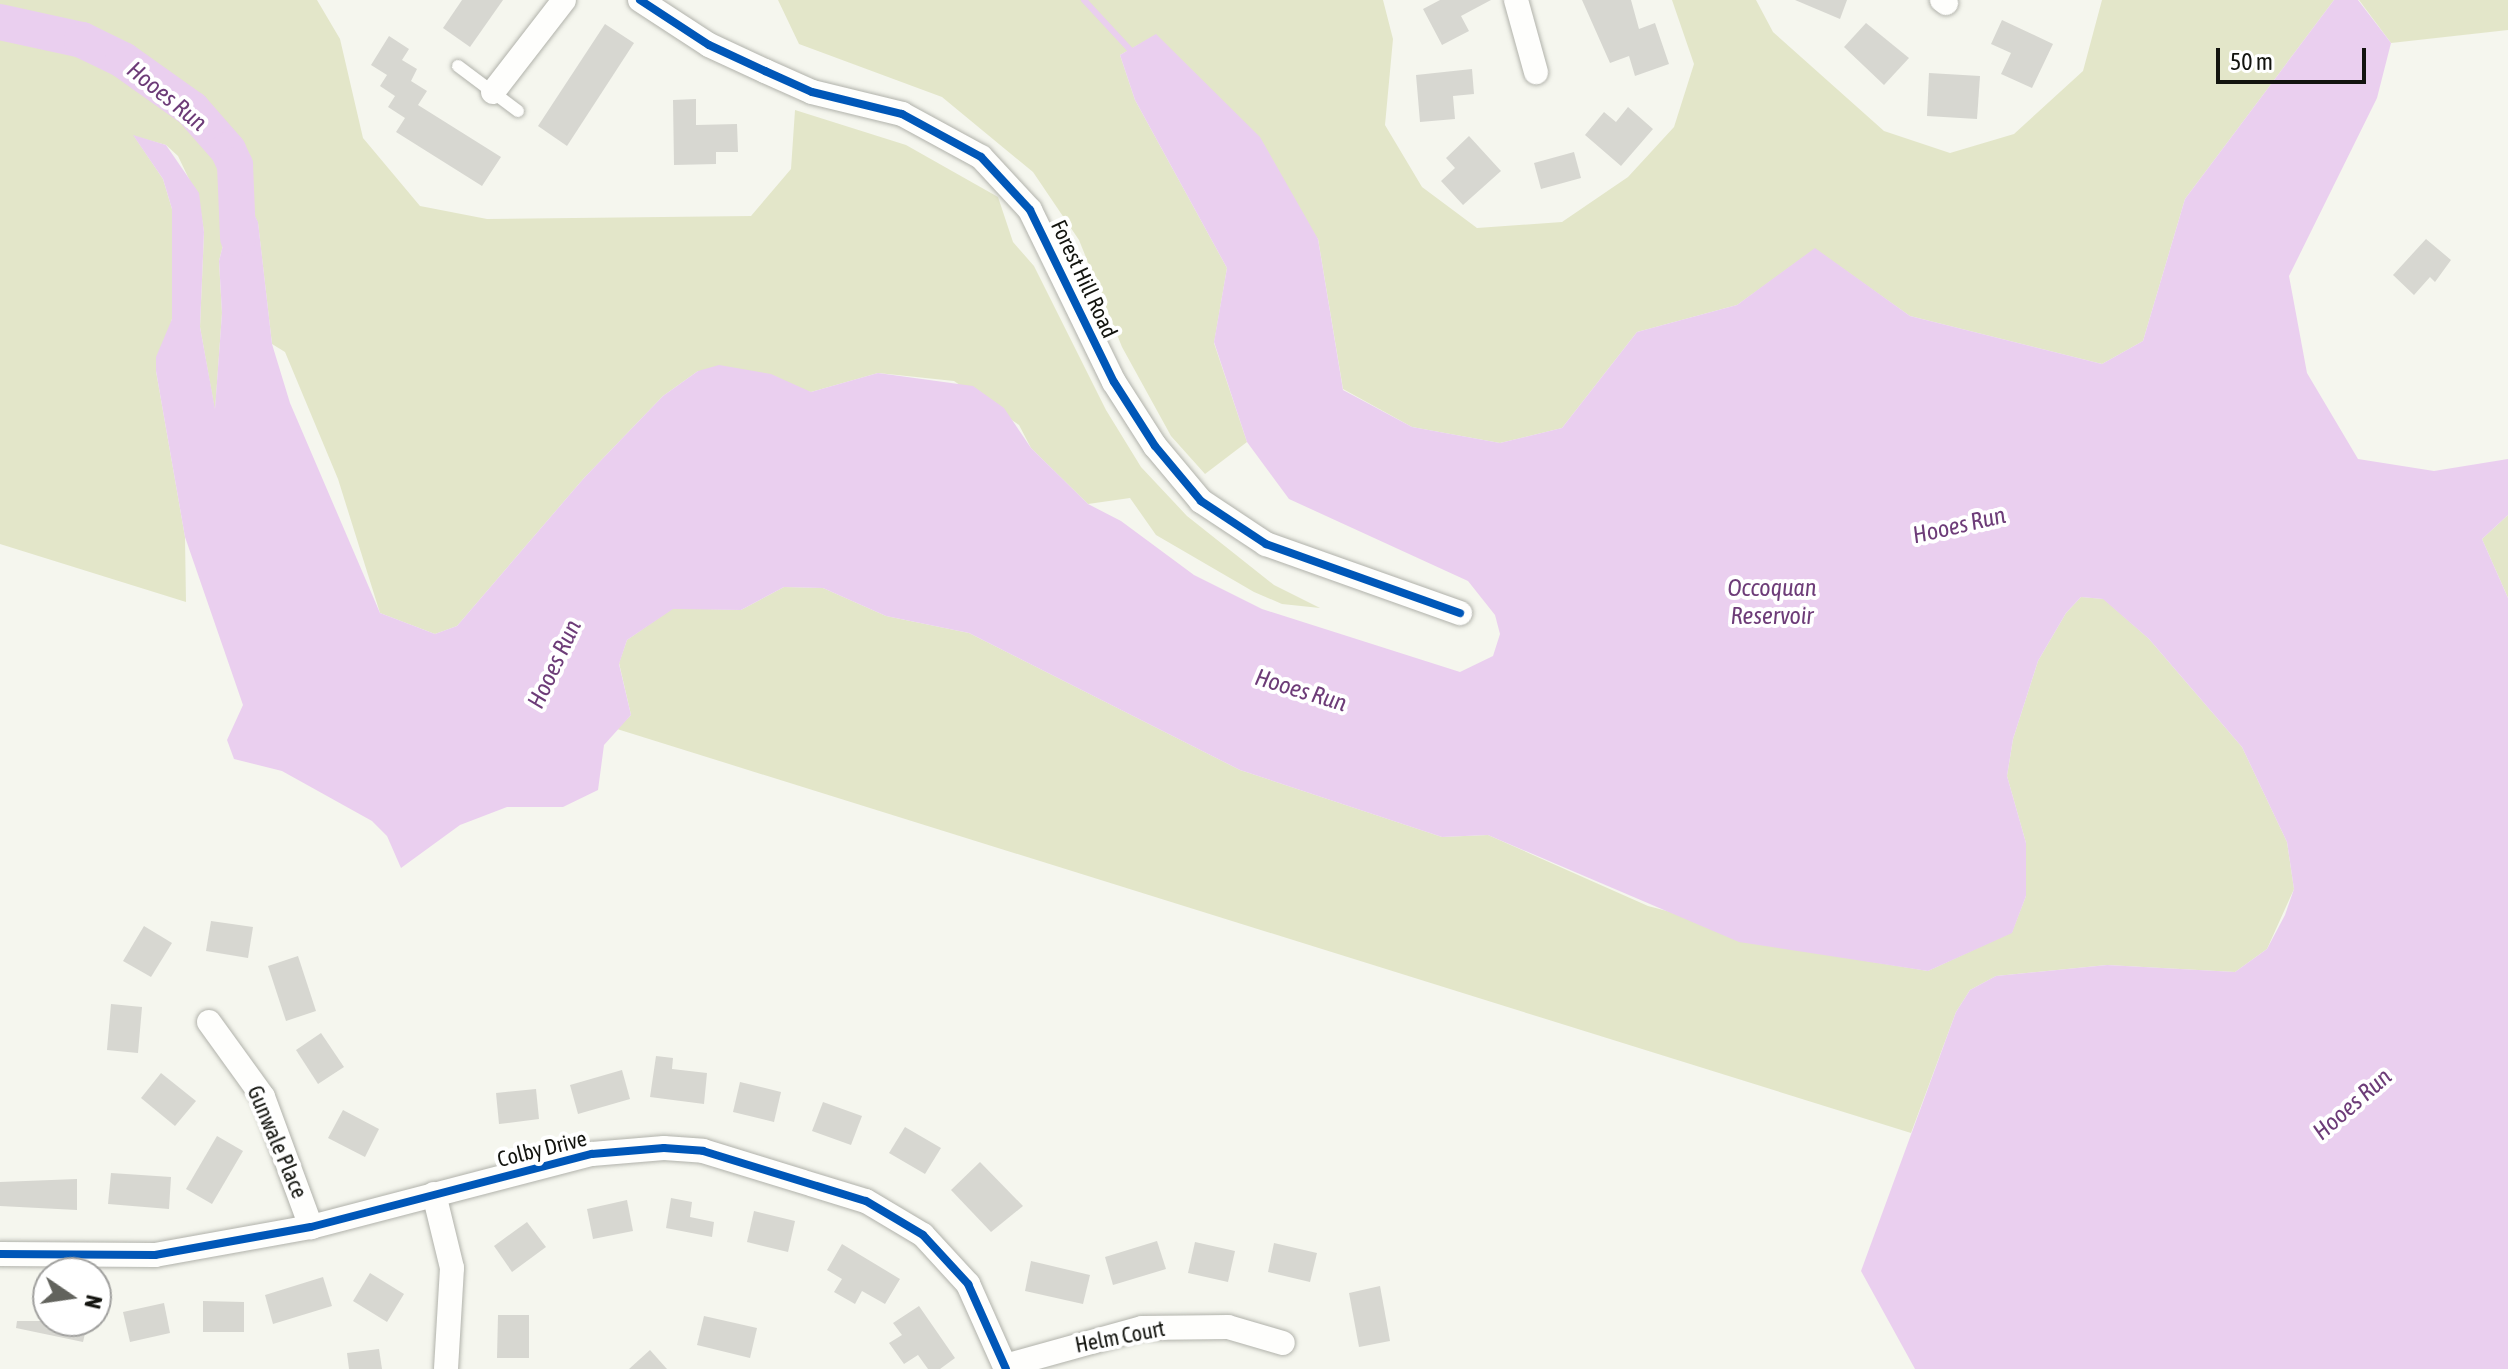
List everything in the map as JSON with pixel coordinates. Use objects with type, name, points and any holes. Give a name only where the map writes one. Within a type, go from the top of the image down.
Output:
[{"type":"street","points":[[493,92],[564,0]]},
{"type":"street","name":"Forest Hill Road","points":[[640,0],[709,45],[765,71],[812,92],[902,114],[981,157],[1030,210],[1114,382],[1155,446],[1201,501],[1266,544],[1460,613]]},
{"type":"street","points":[[1516,0],[1536,72]]},
{"type":"street","name":"Gunwale Place","points":[[209,1022],[263,1097],[311,1227]]},
{"type":"street","name":"Colby Drive","points":[[0,1254],[105,1259],[155,1255],[311,1227],[434,1194],[624,1150],[690,1150],[742,1160],[866,1201],[923,1235],[968,1284],[1006,1367]]},
{"type":"street","points":[[434,1194],[452,1268],[446,1369]]},
{"type":"street","name":"Helm Court","points":[[1006,1367],[1142,1328],[1228,1327],[1283,1343]]},
{"type":"lane","points":[[458,66],[518,111]]},
{"type":"green space","points":[[0,0],[317,0],[340,39],[363,138],[420,206],[487,219],[751,216],[791,169],[795,110],[906,145],[998,197],[1013,242],[1034,266],[1106,410],[1141,467],[1187,516],[1274,585],[1320,608],[1282,604],[1254,592],[1156,535],[1130,498],[1088,504],[1031,448],[1019,425],[954,381],[878,373],[811,392],[698,371],[663,396],[584,478],[457,626],[435,634],[380,613],[338,479],[285,352],[272,344],[258,223],[251,208],[237,190],[219,261],[222,313],[215,411],[200,327],[204,232],[199,200],[178,156],[166,145],[134,136],[163,179],[172,209],[172,319],[156,371],[185,537],[186,602],[0,544]]},
{"type":"green space","points":[[778,0],[1383,0],[1393,39],[1385,125],[1422,187],[1477,228],[1562,222],[1628,177],[1674,127],[1694,64],[1672,0],[1756,0],[1773,32],[1884,131],[1950,153],[2014,134],[2083,71],[2102,0],[2334,0],[2185,199],[2143,341],[2102,364],[1910,316],[1815,249],[1737,305],[1637,332],[1562,428],[1500,443],[1412,427],[1343,389],[1318,239],[1156,35],[1120,55],[1135,100],[1227,268],[1214,343],[1247,442],[1205,474],[1171,436],[1122,347],[1079,240],[1033,172],[942,97],[799,44]]},
{"type":"green space","points":[[2359,0],[2508,0],[2508,30],[2391,43]]},
{"type":"green space","points":[[2508,515],[2508,598],[2482,539]]},
{"type":"green space","points":[[784,587],[823,588],[886,616],[969,633],[1240,770],[1442,837],[1488,835],[1648,906],[1842,957],[1928,971],[2012,932],[2026,896],[2026,843],[2007,776],[2013,739],[2038,661],[2066,613],[2081,597],[2104,599],[2149,639],[2242,747],[2287,842],[2294,889],[2267,949],[2235,972],[2107,965],[1996,976],[1970,990],[1956,1012],[1911,1133],[617,729],[631,715],[619,663],[627,640],[673,608],[741,610]]},
{"type":"water","name":"Occoquan Reservoir","points":[[2334,0],[2358,0],[2391,43],[2377,98],[2289,276],[2307,373],[2358,459],[2434,471],[2508,459],[2508,515],[2482,539],[2508,598],[2508,1369],[1915,1369],[1861,1271],[1956,1012],[1970,990],[1996,976],[2107,965],[2235,972],[2267,949],[2285,915],[2294,889],[2287,842],[2242,747],[2149,639],[2103,599],[2081,597],[2066,613],[2038,661],[2013,739],[2007,776],[2026,843],[2026,896],[2012,933],[1928,971],[1739,942],[1488,835],[1442,837],[1240,770],[969,633],[886,616],[823,588],[784,587],[741,610],[673,609],[627,640],[619,664],[631,715],[604,745],[598,790],[563,807],[507,807],[460,825],[401,868],[387,836],[372,821],[282,771],[234,759],[227,740],[243,705],[185,537],[156,371],[156,357],[172,319],[172,209],[163,179],[133,135],[166,145],[199,193],[204,232],[200,327],[215,409],[222,313],[219,261],[237,189],[251,208],[258,222],[272,344],[290,403],[380,613],[435,634],[457,626],[584,478],[663,396],[698,371],[719,365],[771,374],[811,392],[878,373],[973,386],[1004,408],[1031,448],[1088,504],[1121,521],[1194,575],[1262,609],[1460,672],[1493,656],[1500,634],[1495,615],[1468,581],[1289,499],[1247,442],[1214,342],[1227,268],[1135,100],[1120,55],[1156,34],[1260,137],[1318,239],[1343,390],[1412,427],[1500,443],[1562,428],[1637,332],[1737,305],[1815,248],[1910,316],[2102,364],[2143,341],[2185,199]]},
{"type":"building","points":[[462,0],[503,0],[470,47],[443,28]]},
{"type":"building","points":[[1440,0],[1491,0],[1461,16],[1469,31],[1442,45],[1423,9]]},
{"type":"building","points":[[1582,0],[1631,0],[1639,29],[1655,23],[1669,64],[1635,76],[1629,56],[1610,63]]},
{"type":"building","points":[[1795,0],[1847,0],[1840,19]]},
{"type":"building","points":[[2002,20],[2053,44],[2032,88],[2001,74],[2011,53],[1991,44]]},
{"type":"building","points":[[1866,23],[1909,58],[1884,85],[1844,47]]},
{"type":"building","points":[[605,24],[634,43],[567,146],[538,126]]},
{"type":"building","points":[[389,36],[409,49],[402,60],[417,69],[411,81],[427,91],[418,105],[501,157],[482,186],[396,132],[405,118],[388,107],[395,96],[380,86],[387,75],[371,65]]},
{"type":"building","points":[[1472,69],[1474,94],[1453,96],[1455,119],[1420,122],[1416,75]]},
{"type":"building","points":[[1929,73],[1980,76],[1977,119],[1927,116]]},
{"type":"building","points":[[696,99],[696,125],[737,124],[738,152],[716,152],[716,164],[674,165],[673,100]]},
{"type":"building","points":[[1628,107],[1653,129],[1621,166],[1585,135],[1604,112],[1616,122]]},
{"type":"building","points":[[1469,136],[1501,171],[1463,205],[1441,181],[1455,168],[1446,158]]},
{"type":"building","points":[[1574,152],[1581,178],[1541,189],[1534,163]]},
{"type":"building","points":[[2426,239],[2451,260],[2435,282],[2430,277],[2414,295],[2393,275]]},
{"type":"building","points":[[211,921],[253,927],[248,958],[206,951]]},
{"type":"building","points":[[144,926],[172,943],[151,977],[123,961]]},
{"type":"building","points":[[298,956],[316,1011],[286,1021],[268,966]]},
{"type":"building","points":[[111,1004],[142,1007],[138,1053],[107,1050]]},
{"type":"building","points":[[321,1033],[344,1067],[318,1084],[296,1050]]},
{"type":"building","points":[[656,1056],[673,1058],[672,1069],[707,1073],[704,1104],[650,1097]]},
{"type":"building","points":[[622,1070],[630,1099],[578,1114],[570,1085]]},
{"type":"building","points":[[161,1073],[196,1101],[175,1126],[141,1098]]},
{"type":"building","points":[[740,1082],[781,1092],[774,1122],[733,1112]]},
{"type":"building","points":[[536,1089],[539,1119],[499,1124],[496,1093]]},
{"type":"building","points":[[823,1102],[862,1116],[851,1145],[812,1131]]},
{"type":"building","points":[[343,1110],[379,1129],[365,1157],[328,1138]]},
{"type":"building","points":[[905,1127],[941,1148],[925,1174],[889,1153]]},
{"type":"building","points":[[217,1136],[243,1151],[212,1204],[186,1189]]},
{"type":"building","points":[[980,1162],[1023,1206],[991,1232],[951,1190]]},
{"type":"building","points":[[111,1173],[171,1177],[169,1209],[108,1204]]},
{"type":"building","points":[[77,1179],[77,1210],[0,1206],[0,1182]]},
{"type":"building","points":[[671,1198],[692,1202],[690,1217],[714,1222],[712,1237],[666,1228]]},
{"type":"building","points":[[627,1200],[633,1231],[593,1239],[587,1209]]},
{"type":"building","points":[[754,1211],[795,1221],[788,1252],[747,1242]]},
{"type":"building","points":[[527,1222],[546,1247],[512,1272],[494,1246]]},
{"type":"building","points":[[1157,1241],[1166,1269],[1113,1285],[1105,1257]]},
{"type":"building","points":[[1195,1242],[1235,1251],[1228,1282],[1188,1273]]},
{"type":"building","points":[[1274,1243],[1317,1253],[1310,1282],[1268,1272]]},
{"type":"building","points":[[842,1244],[900,1279],[885,1304],[862,1291],[855,1304],[834,1292],[842,1279],[827,1270]]},
{"type":"building","points":[[1031,1261],[1090,1275],[1083,1304],[1025,1291]]},
{"type":"building","points":[[370,1273],[404,1294],[387,1322],[353,1301]]},
{"type":"building","points":[[323,1277],[332,1306],[273,1324],[265,1295]]},
{"type":"building","points":[[1380,1286],[1390,1341],[1359,1347],[1349,1293]]},
{"type":"building","points":[[203,1301],[244,1302],[244,1332],[203,1332]]},
{"type":"building","points":[[164,1303],[170,1333],[130,1342],[123,1312]]},
{"type":"building","points":[[919,1306],[955,1358],[940,1369],[928,1369],[918,1355],[904,1364],[889,1343],[902,1335],[893,1323]]},
{"type":"building","points":[[498,1315],[529,1315],[529,1358],[497,1358]]},
{"type":"building","points":[[704,1316],[757,1328],[750,1358],[697,1345]]},
{"type":"building","points":[[17,1321],[32,1321],[32,1331],[16,1328]]},
{"type":"building","points":[[59,1337],[84,1337],[83,1342]]},
{"type":"building","points":[[379,1349],[382,1369],[349,1369],[347,1353]]},
{"type":"building","points":[[650,1350],[667,1369],[629,1369]]},
{"type":"waterway","points":[[1084,0],[1133,53]]},
{"type":"waterway","name":"Hooes Run","points":[[0,22],[82,40],[123,60],[192,109],[228,150],[235,165],[238,238]]},
{"type":"cycle path","points":[[640,0],[709,45],[765,71],[812,92],[902,114],[981,157],[1030,210],[1114,382],[1155,446],[1201,501],[1266,544],[1460,613]]},
{"type":"cycle path","points":[[0,1254],[155,1255],[311,1227],[592,1154],[664,1148],[703,1151],[866,1201],[923,1235],[968,1284],[1006,1369]]}]
